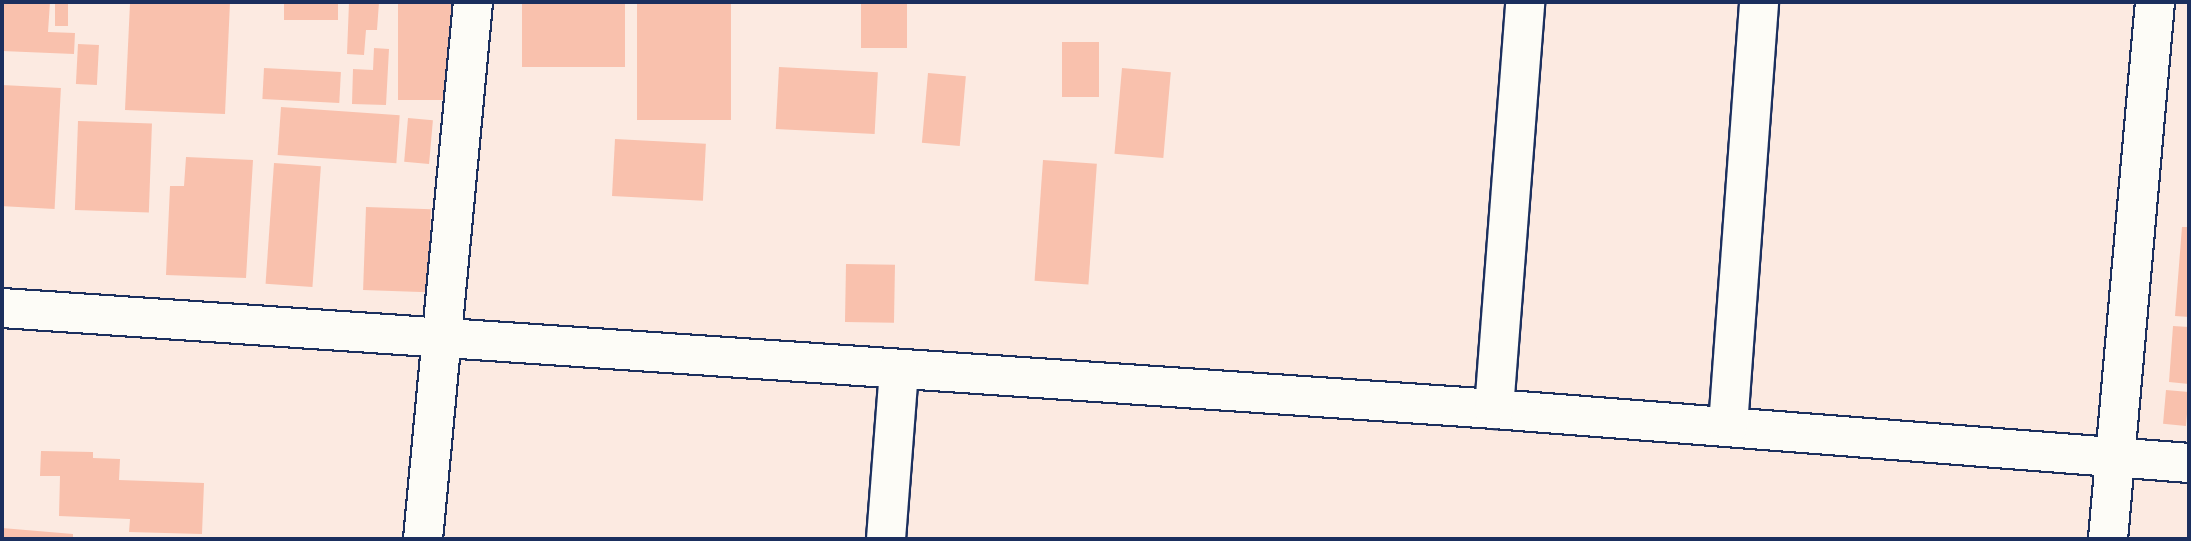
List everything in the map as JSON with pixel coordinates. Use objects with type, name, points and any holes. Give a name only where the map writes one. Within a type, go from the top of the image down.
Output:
[{"type":"street","points":[[423,539],[473,2]]},
{"type":"street","points":[[1494,409],[1525,2]]},
{"type":"street","points":[[1728,426],[1759,2]]},
{"type":"street","points":[[2108,539],[2155,2]]},
{"type":"street","points":[[2,308],[1494,409],[2189,463]]},
{"type":"street","points":[[886,539],[899,369]]},
{"type":"building","points":[[2,2],[50,2],[48,32],[75,33],[74,54],[2,51]]},
{"type":"building","points":[[55,2],[68,2],[68,26],[55,26]]},
{"type":"building","points":[[230,2],[225,114],[125,110],[130,3]]},
{"type":"building","points":[[284,2],[338,2],[338,20],[284,20]]},
{"type":"building","points":[[349,2],[379,2],[377,30],[366,30],[364,55],[347,54]]},
{"type":"building","points":[[398,2],[451,2],[451,100],[398,100]]},
{"type":"building","points":[[522,2],[625,2],[625,67],[522,67]]},
{"type":"building","points":[[637,2],[731,2],[731,120],[637,120]]},
{"type":"building","points":[[861,2],[907,2],[907,48],[861,48]]},
{"type":"building","points":[[1062,42],[1099,42],[1099,97],[1062,97]]},
{"type":"building","points":[[78,44],[99,45],[97,85],[76,84]]},
{"type":"building","points":[[374,48],[389,49],[386,105],[352,104],[353,69],[373,70]]},
{"type":"building","points":[[779,67],[878,72],[875,134],[776,129]]},
{"type":"building","points":[[264,68],[341,72],[339,103],[262,99]]},
{"type":"building","points":[[1122,68],[1171,72],[1163,158],[1115,154]]},
{"type":"building","points":[[928,73],[966,76],[960,146],[922,143]]},
{"type":"building","points":[[2,85],[61,88],[55,209],[2,206]]},
{"type":"building","points":[[281,107],[400,115],[396,163],[278,155]]},
{"type":"building","points":[[408,118],[433,120],[429,164],[404,162]]},
{"type":"building","points":[[78,121],[152,124],[149,213],[75,210]]},
{"type":"building","points":[[615,139],[706,144],[703,201],[612,196]]},
{"type":"building","points":[[186,157],[253,160],[246,278],[166,275],[170,186],[184,186]]},
{"type":"building","points":[[1043,160],[1097,164],[1088,284],[1035,281]]},
{"type":"building","points":[[274,163],[321,166],[312,287],[266,284]]},
{"type":"building","points":[[366,207],[431,209],[428,292],[363,290]]},
{"type":"building","points":[[2182,227],[2189,227],[2189,317],[2175,316]]},
{"type":"building","points":[[846,264],[895,265],[894,323],[845,322]]},
{"type":"building","points":[[2173,326],[2189,327],[2189,384],[2169,382]]},
{"type":"building","points":[[2166,390],[2189,392],[2186,426],[2163,424]]},
{"type":"building","points":[[41,451],[93,452],[93,458],[120,459],[119,480],[204,483],[202,534],[129,532],[130,519],[59,516],[60,476],[40,476]]},
{"type":"building","points":[[2,528],[73,534],[73,539],[2,539]]}]
